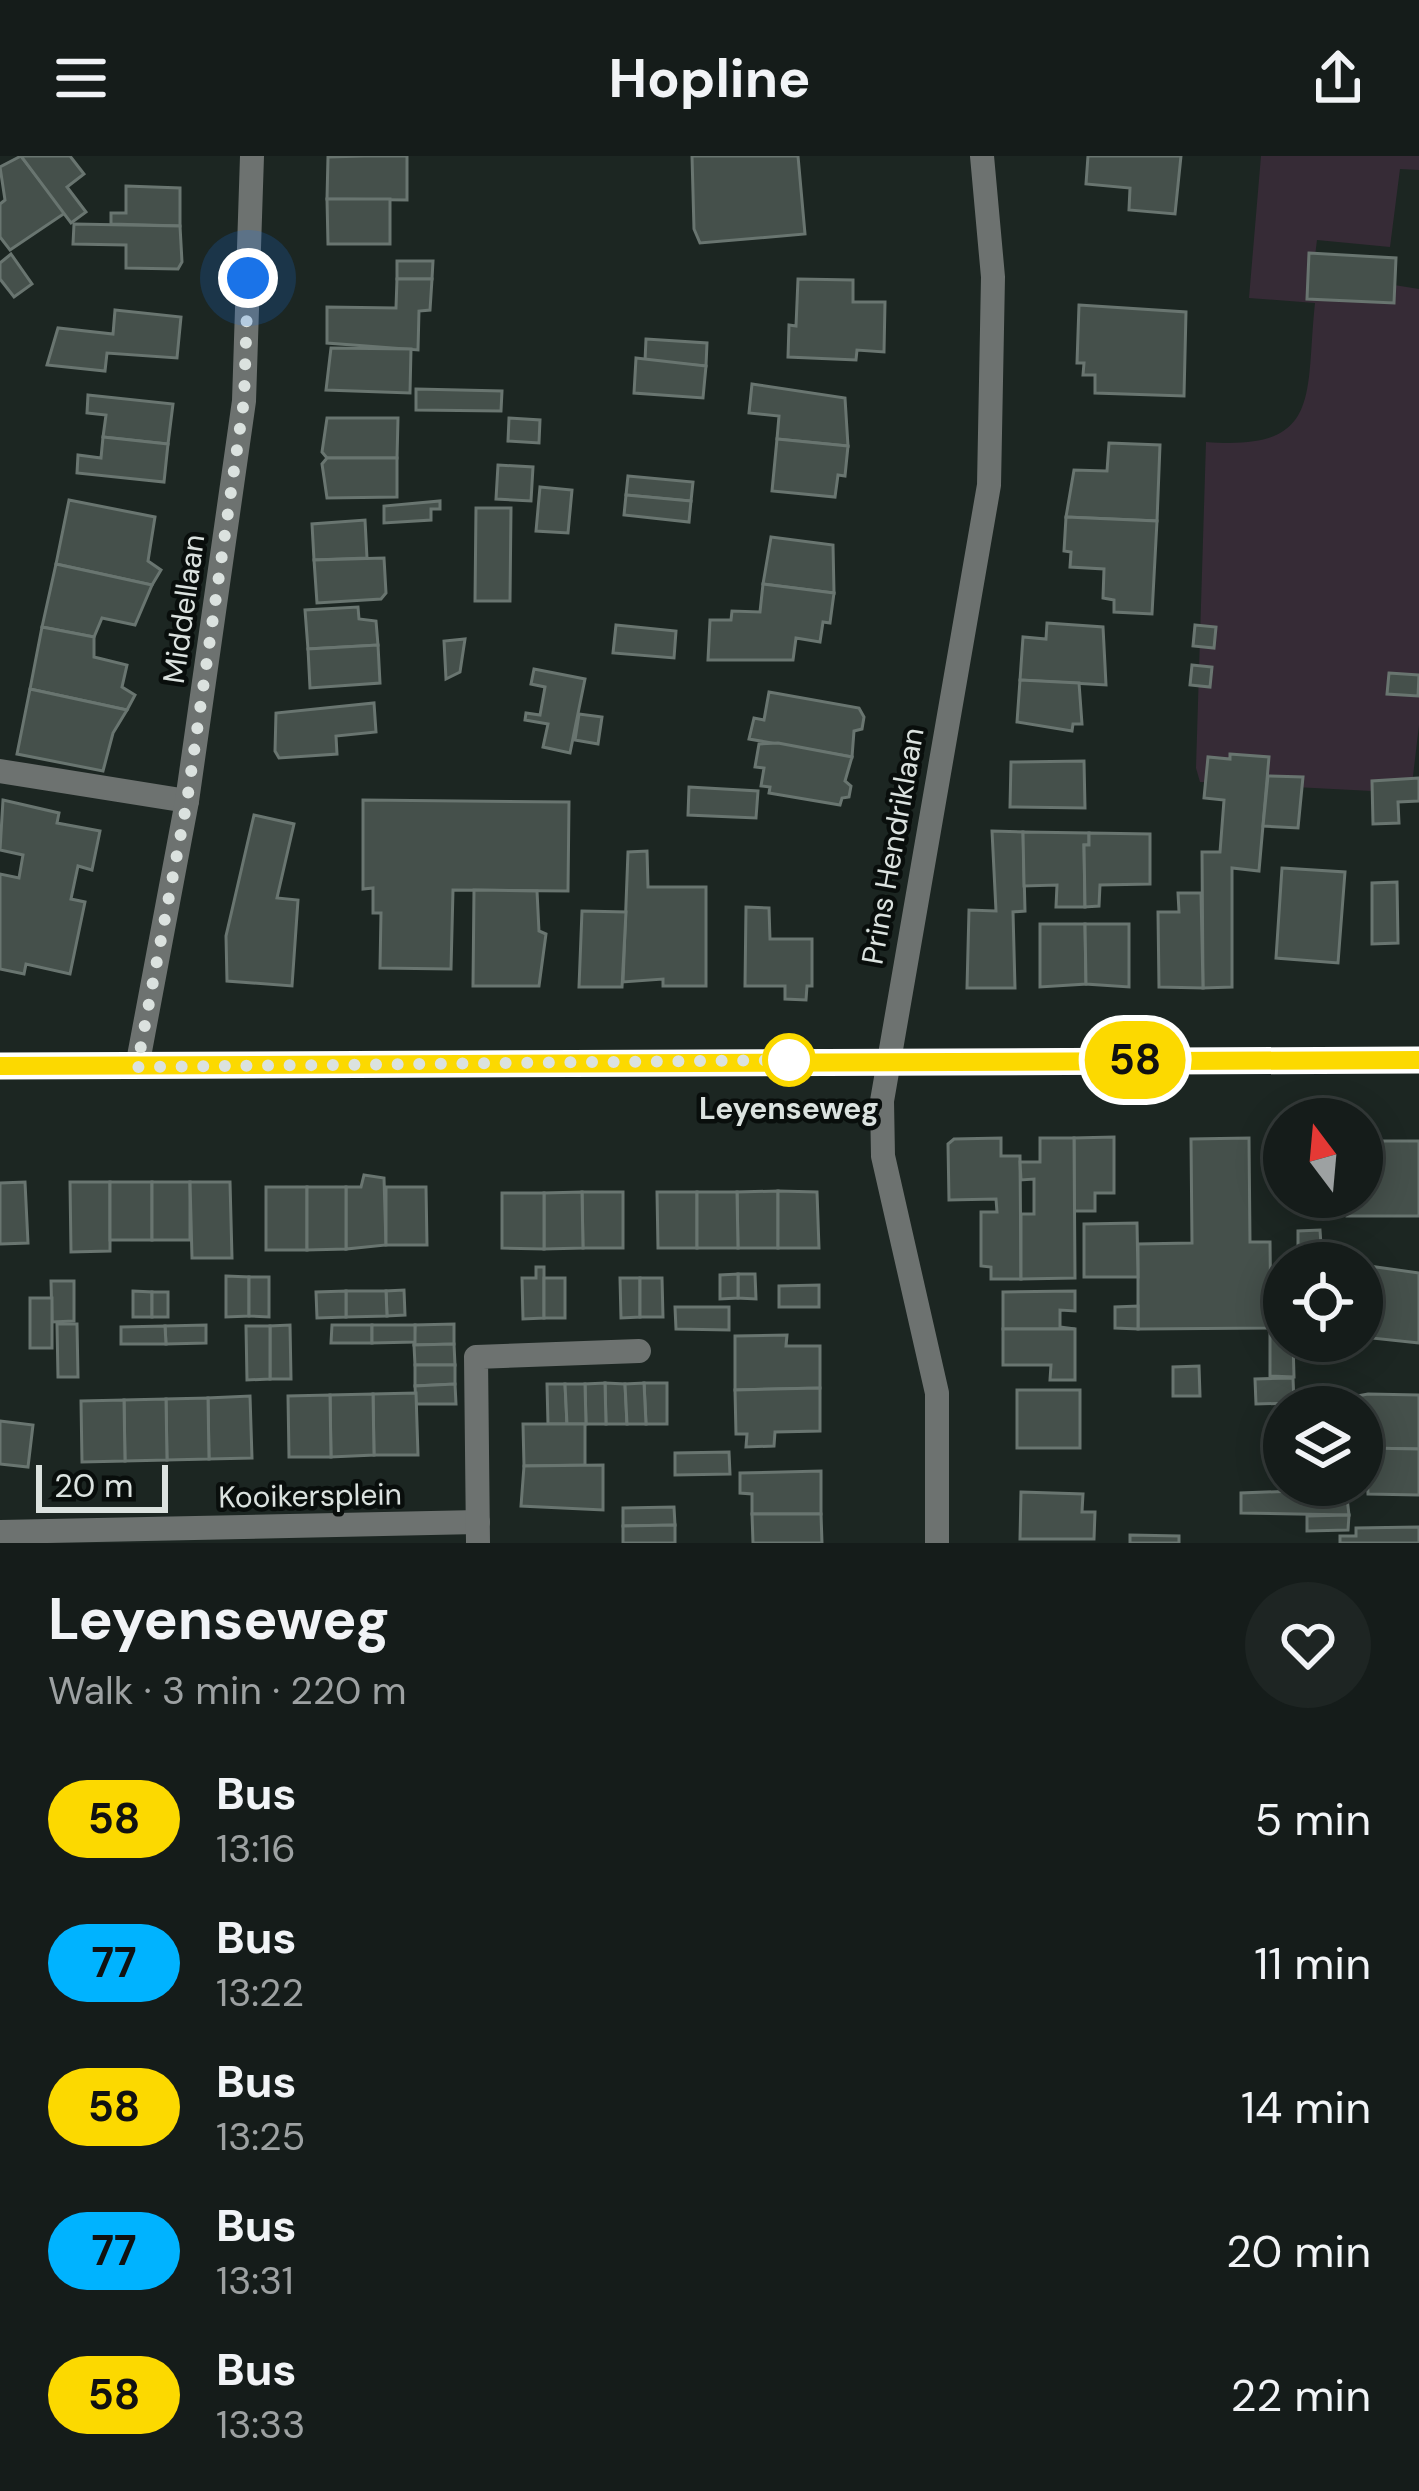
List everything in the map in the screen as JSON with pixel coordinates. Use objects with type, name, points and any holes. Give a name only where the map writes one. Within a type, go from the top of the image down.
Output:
[{"type":"street","name":"Middellaan","points":[[137,1067],[187,801],[244,400],[252,156]]},
{"type":"street","name":"Prins Hendriklaan","points":[[937,1543],[937,1393],[884,1156],[881,1101],[989,485],[993,277],[982,156]]},
{"type":"street","points":[[0,771],[187,801]]},
{"type":"street","points":[[0,1066],[1419,1060]]},
{"type":"street","name":"Kooikersplein","points":[[0,1532],[478,1532],[476,1357],[639,1352]]},
{"type":"shaded area","points":[[1261,156],[1419,156],[1419,170],[1400,169],[1390,247],[1317,240],[1313,272],[1419,289],[1419,725],[1411,793],[1200,782],[1196,768],[1206,442],[1271,437],[1289,426],[1301,411],[1310,365],[1315,303],[1249,298]]},
{"type":"building","points":[[21,156],[65,213],[10,250],[0,237],[0,204],[5,200],[0,167]]},
{"type":"building","points":[[21,156],[70,156],[84,174],[67,187],[86,212],[71,223]]},
{"type":"building","points":[[407,156],[407,200],[327,199],[328,157]]},
{"type":"building","points":[[692,156],[798,156],[805,234],[700,243],[694,229]]},
{"type":"building","points":[[1088,156],[1181,156],[1175,214],[1129,210],[1130,188],[1086,184]]},
{"type":"building","points":[[126,186],[180,188],[180,226],[111,224],[111,213],[126,213]]},
{"type":"building","points":[[327,199],[390,199],[390,244],[328,244]]},
{"type":"building","points":[[74,224],[180,226],[182,262],[178,269],[126,268],[126,245],[73,244]]},
{"type":"building","points":[[1309,253],[1396,258],[1394,303],[1307,299]]},
{"type":"building","points":[[11,254],[32,284],[14,297],[0,279],[0,263]]},
{"type":"building","points":[[397,261],[433,261],[432,279],[397,279]]},
{"type":"building","points":[[397,279],[432,279],[430,310],[419,311],[418,350],[327,343],[327,307],[396,308]]},
{"type":"building","points":[[798,279],[853,280],[853,302],[885,302],[884,352],[857,350],[856,360],[788,357],[789,325],[796,326]]},
{"type":"building","points":[[1079,305],[1186,312],[1184,396],[1095,393],[1095,375],[1083,375],[1084,363],[1077,363]]},
{"type":"building","points":[[115,310],[181,317],[177,358],[107,353],[105,371],[47,365],[58,328],[113,334]]},
{"type":"building","points":[[646,339],[707,343],[706,366],[645,361]]},
{"type":"building","points":[[331,348],[411,349],[410,393],[326,390]]},
{"type":"building","points":[[636,358],[706,366],[703,398],[634,393]]},
{"type":"building","points":[[752,384],[845,398],[848,446],[777,439],[779,416],[749,413]]},
{"type":"building","points":[[416,389],[502,391],[501,411],[416,410]]},
{"type":"building","points":[[88,395],[173,404],[168,444],[103,437],[106,415],[87,413]]},
{"type":"building","points":[[327,418],[398,418],[397,458],[327,458],[322,452]]},
{"type":"building","points":[[509,418],[540,420],[539,443],[508,441]]},
{"type":"building","points":[[103,437],[168,444],[164,482],[77,473],[78,455],[101,458]]},
{"type":"building","points":[[777,439],[848,446],[845,476],[838,475],[835,497],[772,491]]},
{"type":"building","points":[[1109,443],[1160,445],[1157,521],[1066,517],[1074,470],[1107,471]]},
{"type":"building","points":[[327,458],[397,458],[397,497],[327,498],[322,464]]},
{"type":"building","points":[[498,465],[533,467],[531,501],[496,499]]},
{"type":"building","points":[[628,476],[693,482],[691,501],[626,495]]},
{"type":"building","points":[[540,487],[572,490],[568,533],[536,531]]},
{"type":"building","points":[[626,495],[691,501],[689,522],[624,515]]},
{"type":"building","points":[[69,500],[155,517],[148,561],[161,570],[152,585],[56,564]]},
{"type":"building","points":[[440,501],[440,509],[431,509],[431,520],[384,523],[384,506]]},
{"type":"building","points":[[476,508],[511,508],[510,601],[475,601]]},
{"type":"building","points":[[1066,517],[1157,521],[1152,614],[1114,612],[1114,600],[1103,598],[1104,569],[1070,567],[1071,552],[1064,551]]},
{"type":"building","points":[[365,520],[367,558],[314,560],[312,524]]},
{"type":"building","points":[[771,537],[833,545],[834,593],[763,584]]},
{"type":"building","points":[[384,558],[386,593],[381,599],[317,603],[314,560]]},
{"type":"building","points":[[56,564],[152,585],[135,625],[102,618],[94,637],[42,627]]},
{"type":"building","points":[[763,584],[834,593],[830,623],[823,622],[820,642],[796,638],[793,660],[708,660],[710,620],[731,620],[732,611],[760,612]]},
{"type":"building","points":[[358,607],[359,619],[376,621],[378,645],[308,649],[305,610]]},
{"type":"building","points":[[1047,623],[1103,627],[1106,685],[1020,680],[1023,637],[1046,639]]},
{"type":"building","points":[[616,625],[676,631],[674,658],[613,653]]},
{"type":"building","points":[[1195,625],[1216,627],[1214,648],[1193,646]]},
{"type":"building","points":[[42,627],[94,637],[94,657],[127,665],[122,687],[135,695],[127,710],[30,689]]},
{"type":"building","points":[[465,639],[460,672],[446,679],[444,641]]},
{"type":"building","points":[[378,645],[380,683],[310,688],[308,649]]},
{"type":"building","points":[[1192,665],[1212,667],[1210,687],[1190,685]]},
{"type":"building","points":[[534,669],[585,679],[570,753],[543,747],[548,724],[525,720],[526,713],[540,715],[545,687],[531,684]]},
{"type":"building","points":[[1389,673],[1419,675],[1418,696],[1387,694]]},
{"type":"building","points":[[1020,680],[1079,683],[1082,724],[1073,724],[1072,731],[1017,722]]},
{"type":"building","points":[[30,689],[127,710],[113,733],[103,771],[17,754]]},
{"type":"building","points":[[769,692],[859,708],[864,717],[862,729],[854,731],[852,757],[749,739],[754,718],[764,720]]},
{"type":"building","points":[[374,703],[376,732],[336,736],[337,754],[279,758],[275,751],[276,713]]},
{"type":"building","points":[[579,714],[602,717],[598,744],[575,740]]},
{"type":"building","points":[[778,743],[852,757],[845,781],[851,786],[849,797],[842,798],[840,805],[769,793],[770,787],[761,786],[764,768],[755,767],[759,744]]},
{"type":"building","points":[[1230,754],[1269,757],[1259,871],[1232,868],[1232,987],[1203,988],[1202,852],[1220,852],[1224,800],[1204,798],[1208,757],[1230,759]]},
{"type":"building","points":[[1084,761],[1085,808],[1010,807],[1011,762]]},
{"type":"building","points":[[1268,776],[1303,777],[1298,828],[1263,826]]},
{"type":"building","points":[[1419,778],[1419,801],[1398,802],[1399,823],[1373,824],[1372,781]]},
{"type":"building","points":[[689,787],[758,791],[756,818],[688,815]]},
{"type":"building","points":[[3,800],[59,813],[57,823],[100,831],[92,870],[78,866],[71,899],[85,902],[70,974],[26,964],[24,974],[0,969],[0,874],[19,878],[23,855],[0,850]]},
{"type":"building","points":[[363,800],[569,802],[568,891],[453,890],[451,969],[380,968],[381,913],[373,913],[373,888],[363,889]]},
{"type":"building","points":[[254,815],[294,824],[277,898],[298,900],[292,986],[227,981],[226,936]]},
{"type":"building","points":[[992,831],[1023,832],[1025,911],[1013,912],[1015,988],[967,988],[969,910],[996,911]]},
{"type":"building","points":[[1023,832],[1089,833],[1089,845],[1084,845],[1085,907],[1056,907],[1057,885],[1024,886]]},
{"type":"building","points":[[1089,833],[1150,834],[1150,884],[1100,885],[1099,906],[1085,907],[1084,845],[1089,845]]},
{"type":"building","points":[[647,851],[648,887],[706,887],[706,986],[663,986],[663,979],[623,982],[628,852]]},
{"type":"building","points":[[1282,868],[1345,872],[1338,963],[1276,958]]},
{"type":"building","points":[[1397,882],[1398,943],[1372,944],[1372,883]]},
{"type":"building","points":[[474,890],[537,891],[539,931],[546,934],[539,986],[473,986]]},
{"type":"building","points":[[1178,893],[1201,893],[1203,988],[1159,987],[1158,912],[1179,912]]},
{"type":"building","points":[[746,907],[769,908],[770,939],[812,939],[812,986],[807,986],[806,1000],[785,999],[785,986],[745,986]]},
{"type":"building","points":[[582,911],[626,912],[622,987],[579,987]]},
{"type":"building","points":[[1040,924],[1085,924],[1086,984],[1040,987]]},
{"type":"building","points":[[1085,924],[1129,924],[1129,987],[1086,984]]},
{"type":"building","points":[[1114,1137],[1114,1193],[1095,1193],[1095,1211],[1074,1211],[1074,1138]]},
{"type":"building","points":[[1001,1138],[1001,1156],[1020,1156],[1021,1279],[991,1279],[991,1267],[981,1266],[981,1212],[997,1212],[996,1199],[949,1200],[948,1144],[954,1139]]},
{"type":"building","points":[[1040,1138],[1074,1138],[1075,1278],[1021,1279],[1021,1214],[1034,1214],[1034,1179],[1021,1180],[1020,1162],[1040,1162]]},
{"type":"building","points":[[1249,1138],[1250,1242],[1263,1242],[1263,1328],[1138,1329],[1138,1244],[1192,1243],[1191,1139]]},
{"type":"building","points":[[1383,1141],[1419,1141],[1419,1216],[1383,1216]]},
{"type":"building","points":[[364,1175],[384,1178],[386,1245],[346,1249],[346,1187],[361,1187]]},
{"type":"building","points":[[25,1182],[28,1243],[0,1244],[0,1183]]},
{"type":"building","points":[[70,1182],[110,1182],[110,1251],[71,1252]]},
{"type":"building","points":[[110,1182],[152,1182],[152,1240],[110,1240]]},
{"type":"building","points":[[152,1182],[190,1182],[190,1240],[152,1240]]},
{"type":"building","points":[[190,1182],[230,1182],[232,1258],[192,1258]]},
{"type":"building","points":[[266,1187],[307,1187],[307,1250],[266,1250]]},
{"type":"building","points":[[307,1187],[346,1187],[346,1249],[307,1250]]},
{"type":"building","points":[[386,1187],[426,1187],[427,1245],[386,1245]]},
{"type":"building","points":[[778,1191],[778,1248],[738,1248],[737,1192]]},
{"type":"building","points":[[778,1191],[817,1192],[819,1248],[778,1248]]},
{"type":"building","points":[[582,1192],[623,1192],[623,1248],[583,1248]]},
{"type":"building","points":[[582,1192],[583,1248],[544,1249],[544,1193]]},
{"type":"building","points":[[657,1192],[697,1192],[697,1248],[658,1248]]},
{"type":"building","points":[[697,1192],[737,1192],[738,1248],[697,1248]]},
{"type":"building","points":[[502,1193],[544,1193],[544,1249],[502,1248]]},
{"type":"building","points":[[1137,1223],[1138,1277],[1084,1277],[1084,1224]]},
{"type":"building","points":[[1320,1230],[1321,1242],[1298,1242],[1298,1231]]},
{"type":"building","points":[[536,1267],[544,1267],[544,1318],[523,1319],[522,1278],[536,1278]]},
{"type":"building","points":[[1383,1268],[1419,1273],[1419,1343],[1383,1339]]},
{"type":"building","points":[[738,1274],[755,1274],[756,1299],[738,1298]]},
{"type":"building","points":[[738,1274],[738,1298],[720,1299],[720,1275]]},
{"type":"building","points":[[226,1276],[249,1277],[249,1316],[226,1317]]},
{"type":"building","points":[[249,1277],[269,1277],[269,1317],[249,1316]]},
{"type":"building","points":[[544,1278],[565,1278],[565,1318],[544,1318]]},
{"type":"building","points":[[620,1278],[640,1278],[640,1317],[621,1318]]},
{"type":"building","points":[[640,1278],[662,1278],[663,1317],[640,1317]]},
{"type":"building","points":[[51,1281],[74,1281],[74,1321],[52,1322]]},
{"type":"building","points":[[819,1285],[819,1307],[779,1307],[779,1286]]},
{"type":"building","points":[[404,1290],[405,1315],[387,1316],[386,1291]]},
{"type":"building","points":[[133,1291],[152,1292],[152,1317],[133,1317]]},
{"type":"building","points":[[346,1291],[386,1291],[387,1316],[346,1317]]},
{"type":"building","points":[[346,1291],[346,1317],[317,1318],[316,1292]]},
{"type":"building","points":[[1075,1291],[1075,1311],[1060,1310],[1060,1327],[1075,1329],[1003,1329],[1003,1292]]},
{"type":"building","points":[[152,1292],[168,1292],[168,1317],[152,1317]]},
{"type":"building","points":[[30,1298],[52,1298],[52,1348],[30,1348]]},
{"type":"building","points":[[1138,1306],[1138,1329],[1115,1328],[1115,1307]]},
{"type":"building","points":[[675,1307],[729,1307],[729,1330],[676,1329]]},
{"type":"building","points":[[57,1324],[77,1324],[78,1377],[58,1377]]},
{"type":"building","points":[[454,1324],[454,1344],[414,1345],[415,1325]]},
{"type":"building","points":[[206,1325],[206,1343],[166,1344],[165,1326]]},
{"type":"building","points":[[290,1325],[291,1379],[270,1379],[270,1326]]},
{"type":"building","points":[[332,1325],[372,1325],[372,1343],[331,1343]]},
{"type":"building","points":[[372,1325],[415,1325],[415,1342],[372,1343]]},
{"type":"building","points":[[165,1326],[166,1344],[121,1344],[121,1327]]},
{"type":"building","points":[[246,1326],[270,1326],[270,1379],[247,1380]]},
{"type":"building","points":[[1003,1329],[1075,1329],[1075,1380],[1050,1380],[1051,1365],[1003,1365]]},
{"type":"building","points":[[787,1335],[786,1346],[820,1346],[820,1388],[735,1390],[735,1336]]},
{"type":"building","points":[[454,1344],[455,1365],[415,1365],[414,1345]]},
{"type":"building","points":[[1270,1362],[1294,1362],[1294,1377],[1270,1376]]},
{"type":"building","points":[[415,1365],[455,1365],[455,1384],[415,1386]]},
{"type":"building","points":[[1199,1366],[1200,1396],[1173,1396],[1173,1367]]},
{"type":"building","points":[[1293,1378],[1293,1386],[1263,1386],[1263,1404],[1256,1404],[1255,1379]]},
{"type":"building","points":[[605,1383],[625,1384],[627,1424],[606,1424]]},
{"type":"building","points":[[605,1383],[606,1424],[586,1424],[585,1384]]},
{"type":"building","points":[[644,1383],[667,1383],[667,1424],[646,1424]]},
{"type":"building","points":[[644,1383],[646,1424],[627,1424],[625,1384]]},
{"type":"building","points":[[455,1384],[456,1404],[416,1404],[415,1386]]},
{"type":"building","points":[[547,1384],[565,1384],[567,1424],[548,1424]]},
{"type":"building","points":[[565,1384],[585,1384],[586,1424],[567,1424]]},
{"type":"building","points":[[820,1388],[820,1431],[775,1432],[774,1446],[746,1447],[747,1434],[736,1434],[735,1390]]},
{"type":"building","points":[[1017,1390],[1080,1390],[1080,1448],[1017,1448]]},
{"type":"building","points":[[416,1393],[418,1455],[374,1455],[373,1394]]},
{"type":"building","points":[[373,1394],[374,1455],[331,1457],[330,1395]]},
{"type":"building","points":[[1383,1394],[1419,1395],[1419,1449],[1383,1448]]},
{"type":"building","points":[[330,1395],[331,1457],[289,1457],[288,1396]]},
{"type":"building","points":[[250,1396],[252,1458],[209,1459],[208,1398]]},
{"type":"building","points":[[208,1398],[209,1459],[167,1460],[166,1399]]},
{"type":"building","points":[[166,1399],[167,1460],[125,1461],[124,1400]]},
{"type":"building","points":[[124,1400],[125,1461],[82,1462],[81,1401]]},
{"type":"building","points":[[0,1421],[33,1425],[28,1467],[0,1464]]},
{"type":"building","points":[[523,1424],[585,1424],[585,1465],[524,1466]]},
{"type":"building","points":[[1383,1448],[1419,1449],[1419,1495],[1383,1494]]},
{"type":"building","points":[[729,1452],[730,1474],[675,1475],[675,1453]]},
{"type":"building","points":[[603,1465],[603,1510],[521,1506],[524,1466]]},
{"type":"building","points":[[821,1471],[821,1514],[752,1514],[752,1494],[740,1493],[740,1473]]},
{"type":"building","points":[[1021,1492],[1083,1494],[1082,1512],[1095,1512],[1094,1539],[1020,1539]]},
{"type":"building","points":[[1263,1492],[1263,1506],[1348,1506],[1349,1515],[1241,1513],[1241,1493]]},
{"type":"building","points":[[674,1507],[675,1525],[623,1526],[623,1508]]},
{"type":"building","points":[[752,1514],[821,1514],[822,1543],[753,1543]]},
{"type":"building","points":[[1349,1515],[1348,1530],[1307,1531],[1307,1516]]},
{"type":"building","points":[[675,1525],[675,1543],[623,1543],[623,1526]]},
{"type":"building","points":[[1419,1527],[1419,1543],[1340,1543],[1340,1536],[1356,1536],[1356,1528]]},
{"type":"building","points":[[1130,1535],[1179,1536],[1179,1543],[1130,1543]]},
{"type":"bus line","name":"58","points":[[0,1066],[1419,1060]]},
{"type":"place","name":"Leyenseweg","points":[[789,1060]]},
{"type":"route","points":[[248,278],[244,400],[187,801],[137,1067],[789,1060]]}]
